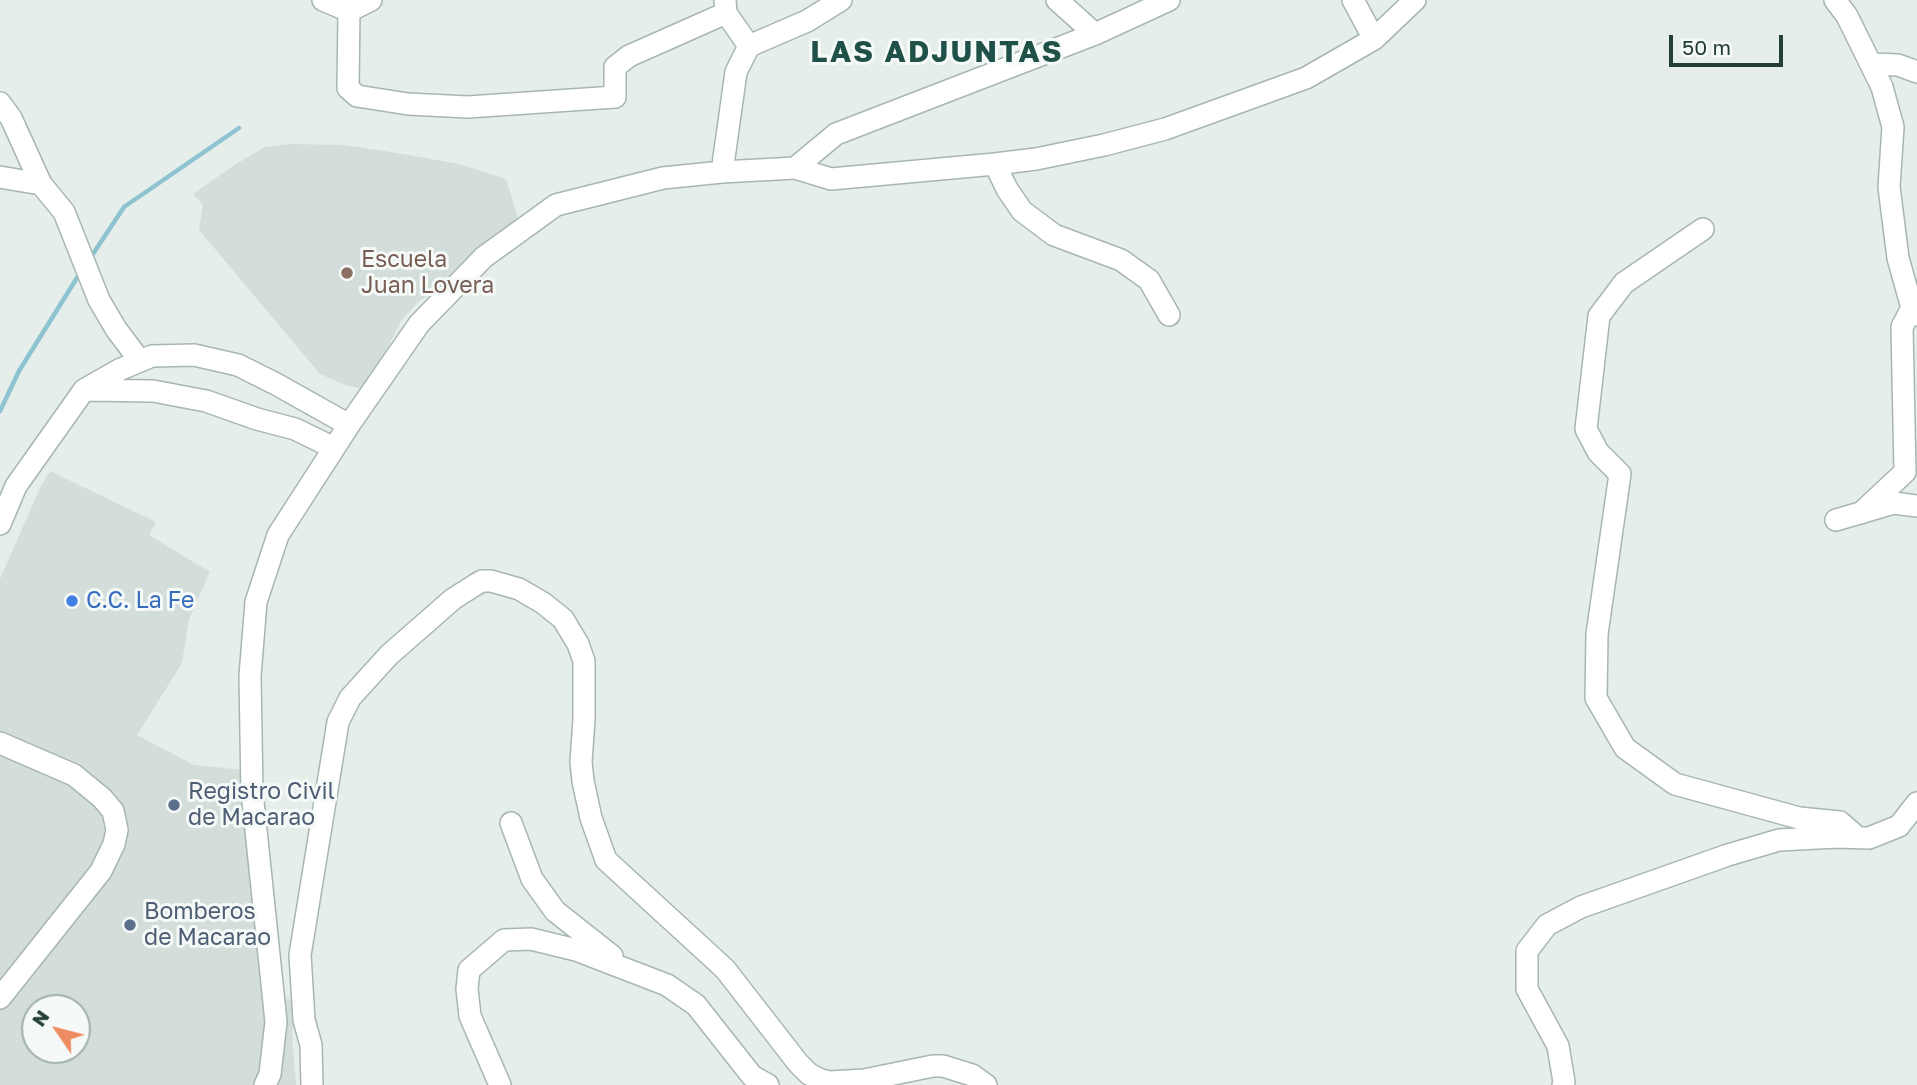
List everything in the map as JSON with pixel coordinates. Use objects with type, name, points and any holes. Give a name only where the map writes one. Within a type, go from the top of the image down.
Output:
[{"type":"street","points":[[323,0],[349,11],[371,0]]},
{"type":"street","points":[[722,172],[736,72],[749,46],[807,20],[841,0]]},
{"type":"street","points":[[1057,0],[1095,34]]},
{"type":"street","points":[[795,168],[836,134],[1095,34],[1170,0]]},
{"type":"street","points":[[1353,0],[1374,39]]},
{"type":"street","points":[[265,1085],[270,1074],[276,1022],[252,792],[250,676],[256,602],[278,535],[349,425],[419,324],[484,257],[556,205],[663,178],[795,168],[831,179],[995,164],[1036,159],[1104,145],[1165,129],[1306,78],[1374,39],[1415,0]]},
{"type":"street","points":[[1835,0],[1847,16],[1882,87],[1893,127],[1889,187],[1898,258],[1915,312],[1902,327],[1905,472],[1861,513]]},
{"type":"street","points":[[349,11],[348,88],[357,96],[408,104],[468,107],[615,97],[615,67],[629,56],[726,7],[749,46]]},
{"type":"street","points":[[1871,64],[1898,65],[1917,72]]},
{"type":"street","points":[[0,103],[11,118],[41,184],[64,212],[99,300],[140,361]]},
{"type":"street","points":[[995,164],[1022,211],[1054,235],[1121,260],[1149,280],[1169,315]]},
{"type":"street","points":[[0,177],[41,184]]},
{"type":"street","points":[[1703,229],[1624,283],[1599,316],[1586,429],[1598,452],[1620,474],[1597,634],[1596,698],[1625,748],[1675,784],[1799,818],[1840,822],[1857,837]]},
{"type":"street","points":[[0,524],[16,486],[84,390],[121,369],[152,356],[194,355],[238,365],[349,425]]},
{"type":"street","points":[[84,390],[153,391],[206,401],[295,429],[334,448]]},
{"type":"street","points":[[1836,520],[1894,503],[1917,506]]},
{"type":"street","points":[[312,1085],[311,1045],[304,1020],[300,955],[338,722],[350,698],[390,655],[453,599],[475,585],[491,581],[519,589],[543,603],[563,619],[578,644],[584,661],[581,752],[583,781],[591,818],[606,860],[725,969],[798,1063],[804,1079],[850,1082],[920,1067],[943,1066],[972,1075],[986,1085]]},
{"type":"street","points":[[0,744],[74,775],[113,811],[117,830],[114,844],[101,872],[0,998]]},
{"type":"street","points":[[1563,1085],[1558,1046],[1527,989],[1527,951],[1547,925],[1581,907],[1728,855],[1779,840],[1869,838],[1899,826],[1917,803]]},
{"type":"street","points":[[511,823],[532,879],[555,911],[630,970]]},
{"type":"street","points":[[500,1085],[470,1016],[467,989],[469,970],[504,940],[531,939],[576,950],[667,985],[696,1005],[752,1076],[768,1085]]},
{"type":"shaded area","name":"Escuela Juan Lovera","points":[[290,144],[344,145],[397,153],[459,164],[506,179],[519,221],[447,285],[419,301],[401,321],[375,373],[363,389],[345,385],[320,374],[199,230],[203,205],[193,194],[265,147]]},
{"type":"shaded area","points":[[50,471],[156,522],[149,535],[210,572],[189,619],[182,663],[137,735],[194,765],[254,771],[271,1000],[296,999],[292,1035],[296,1085],[0,1085],[0,579]]},
{"type":"waterway","points":[[89,260],[124,207],[239,128]]},
{"type":"waterway","points":[[0,411],[19,371],[80,273]]},
{"type":"place","name":"Escuela Juan Lovera","points":[[347,273]]},
{"type":"place","name":"C.C. La Fe","points":[[72,601]]},
{"type":"place","name":"Registro Civil de Macarao","points":[[174,805]]},
{"type":"place","name":"Bomberos de Macarao","points":[[130,925]]},
{"type":"district","name":"LAS ADJUNTAS","points":[[937,52]]}]
